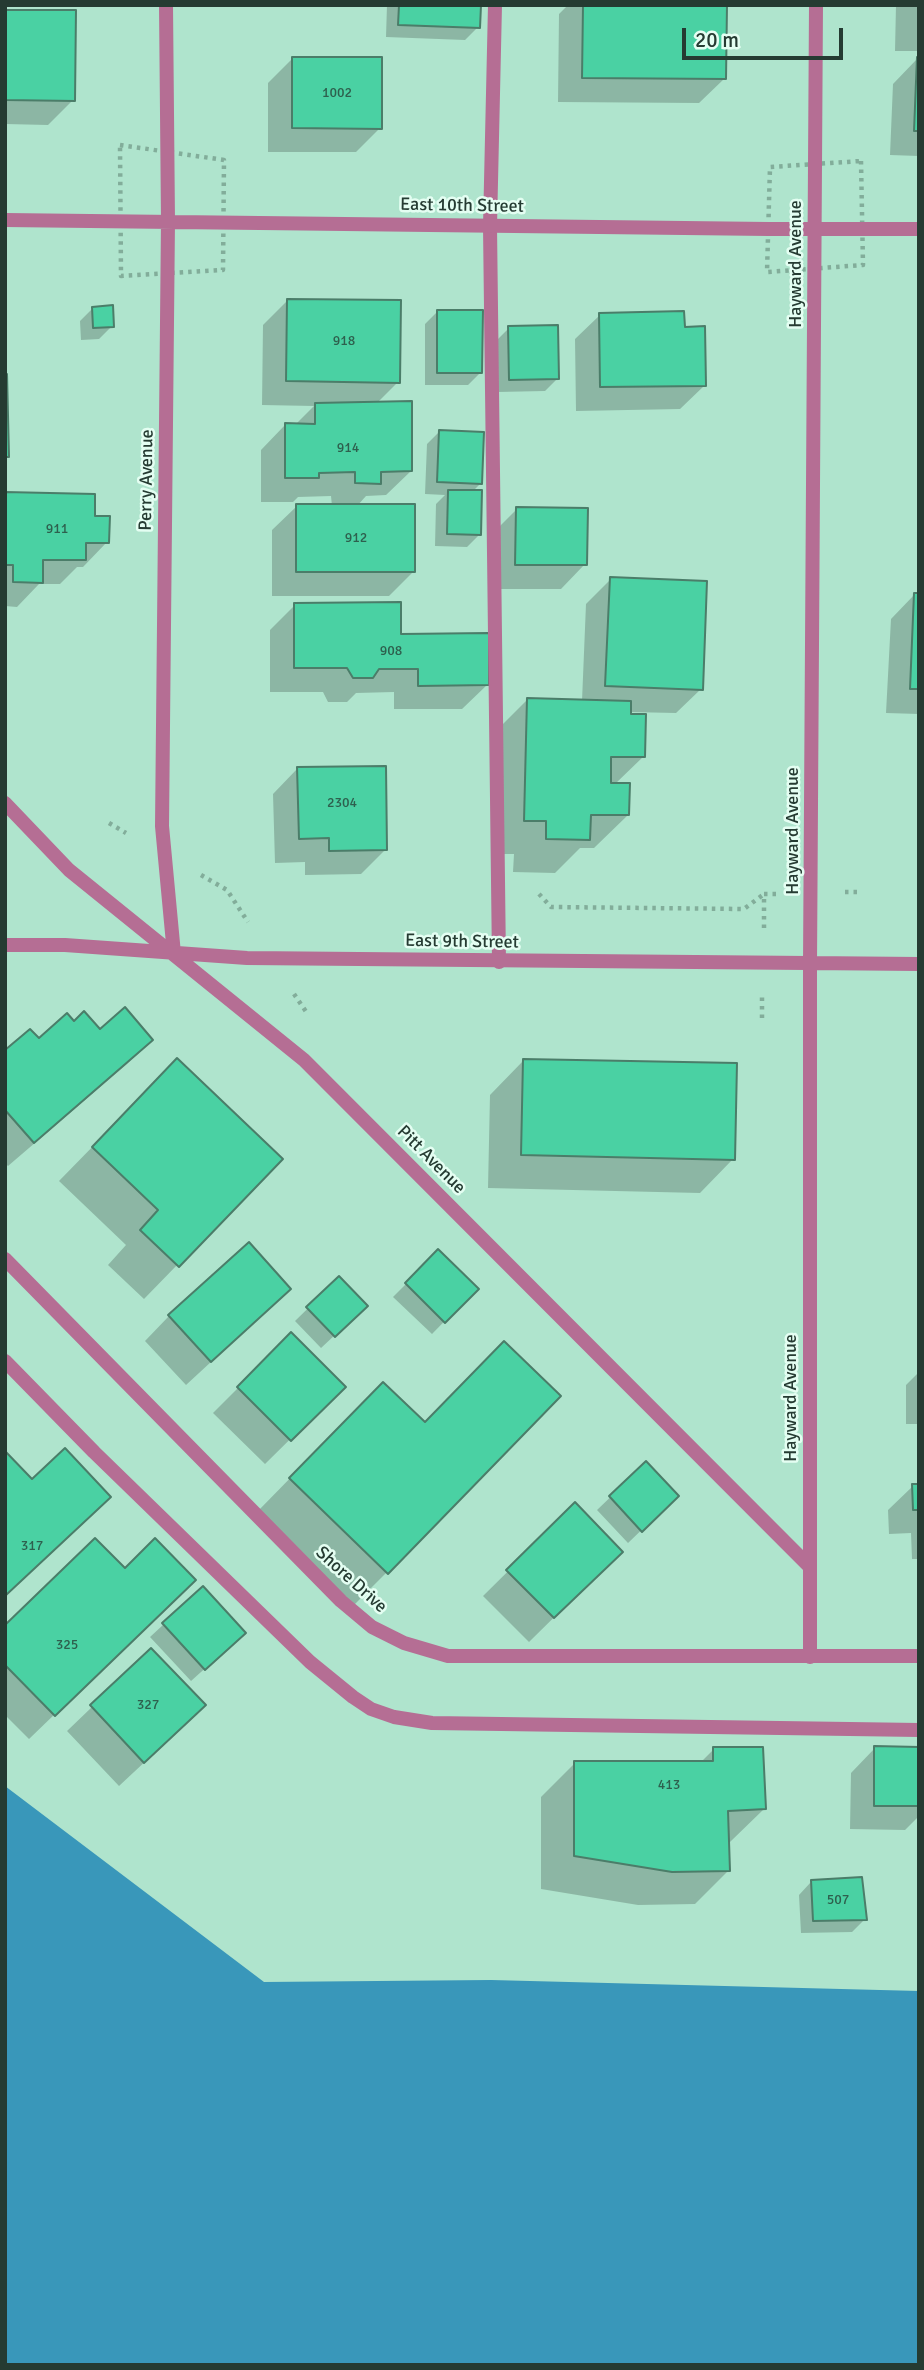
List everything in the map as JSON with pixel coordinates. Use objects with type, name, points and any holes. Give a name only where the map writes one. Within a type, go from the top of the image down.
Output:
[{"type":"street","name":"Perry Avenue","points":[[166,5],[168,221],[162,826],[174,954]]},
{"type":"street","points":[[495,5],[490,226],[499,962]]},
{"type":"street","name":"Hayward Avenue","points":[[810,1657],[810,964],[816,5]]},
{"type":"street","name":"East 10th Street","points":[[5,220],[919,229]]},
{"type":"street","name":"Pitt Avenue","points":[[5,803],[69,870],[304,1060],[810,1567]]},
{"type":"street","name":"East 9th Street","points":[[5,945],[65,946],[272,959],[919,964]]},
{"type":"street","name":"Shore Drive","points":[[5,1259],[341,1601],[372,1627],[404,1643],[447,1656],[919,1656]]},
{"type":"street","points":[[5,1361],[253,1608],[310,1662],[371,1709],[394,1717],[432,1723],[919,1730]]},
{"type":"path","points":[[109,823],[227,890],[308,1016]]},
{"type":"path","points":[[539,894],[551,907],[744,909],[764,894]]},
{"type":"water","points":[[5,1786],[264,1982],[491,1980],[919,1991],[919,2365],[5,2365]]},
{"type":"building","points":[[399,5],[481,5],[480,28],[398,25]]},
{"type":"building","points":[[583,5],[727,5],[726,79],[582,78]]},
{"type":"building","points":[[5,10],[76,10],[75,101],[5,100]]},
{"type":"building","points":[[292,57],[382,57],[382,129],[292,128]]},
{"type":"building","points":[[917,57],[919,131],[914,131]]},
{"type":"building","points":[[287,299],[401,300],[400,383],[286,381]]},
{"type":"building","points":[[113,305],[114,327],[93,328],[92,307]]},
{"type":"building","points":[[437,310],[483,310],[482,373],[437,373]]},
{"type":"building","points":[[684,311],[685,327],[705,326],[706,386],[600,387],[599,313]]},
{"type":"building","points":[[558,325],[559,379],[509,380],[508,326]]},
{"type":"building","points":[[7,374],[9,457],[5,457],[5,375]]},
{"type":"building","points":[[412,401],[412,471],[381,472],[381,484],[355,483],[355,472],[319,473],[319,478],[285,478],[285,423],[315,424],[315,403]]},
{"type":"building","points":[[439,430],[484,432],[482,484],[437,482]]},
{"type":"building","points":[[448,490],[482,490],[481,535],[447,534]]},
{"type":"building","points":[[5,492],[95,494],[95,516],[110,516],[109,543],[86,543],[86,560],[43,560],[43,583],[13,582],[13,565],[5,565]]},
{"type":"building","points":[[296,504],[415,504],[415,572],[296,572]]},
{"type":"building","points":[[516,507],[588,508],[587,565],[515,565]]},
{"type":"building","points":[[610,577],[707,581],[703,690],[605,686]]},
{"type":"building","points":[[914,593],[919,593],[919,689],[910,689]]},
{"type":"building","points":[[401,602],[401,634],[489,633],[489,685],[418,686],[418,669],[379,669],[373,678],[353,678],[347,668],[294,668],[294,603]]},
{"type":"building","points":[[527,698],[631,701],[631,714],[646,714],[645,757],[611,757],[611,783],[630,783],[629,815],[591,815],[590,840],[546,839],[546,821],[524,821]]},
{"type":"building","points":[[386,766],[387,850],[329,851],[329,838],[299,839],[297,767]]},
{"type":"building","points":[[125,1007],[153,1040],[34,1143],[5,1110],[5,1050],[30,1029],[39,1038],[67,1013],[74,1021],[84,1011],[100,1029]]},
{"type":"building","points":[[177,1058],[283,1159],[179,1267],[140,1230],[158,1210],[92,1147]]},
{"type":"building","points":[[523,1059],[737,1063],[735,1160],[521,1155]]},
{"type":"building","points":[[249,1242],[291,1289],[211,1362],[168,1315]]},
{"type":"building","points":[[438,1249],[479,1289],[445,1323],[405,1283]]},
{"type":"building","points":[[339,1276],[368,1306],[335,1337],[306,1307]]},
{"type":"building","points":[[291,1332],[346,1387],[291,1441],[237,1387]]},
{"type":"building","points":[[504,1341],[561,1396],[388,1574],[289,1478],[383,1382],[425,1422]]},
{"type":"building","points":[[65,1448],[111,1497],[5,1596],[5,1451],[32,1479]]},
{"type":"building","points":[[646,1461],[679,1496],[642,1532],[609,1496]]},
{"type":"building","points":[[912,1484],[919,1484],[919,1510],[913,1510]]},
{"type":"building","points":[[575,1502],[623,1552],[554,1618],[506,1570]]},
{"type":"building","points":[[95,1538],[125,1568],[155,1538],[196,1580],[55,1716],[5,1665],[5,1625]]},
{"type":"building","points":[[203,1586],[246,1633],[205,1670],[162,1623]]},
{"type":"building","points":[[151,1648],[206,1705],[144,1763],[90,1705]]},
{"type":"building","points":[[874,1746],[919,1747],[919,1806],[874,1806]]},
{"type":"building","points":[[713,1747],[763,1747],[766,1809],[728,1811],[730,1871],[672,1872],[574,1856],[574,1761],[713,1761]]},
{"type":"building","points":[[862,1877],[867,1920],[813,1921],[811,1880]]}]
